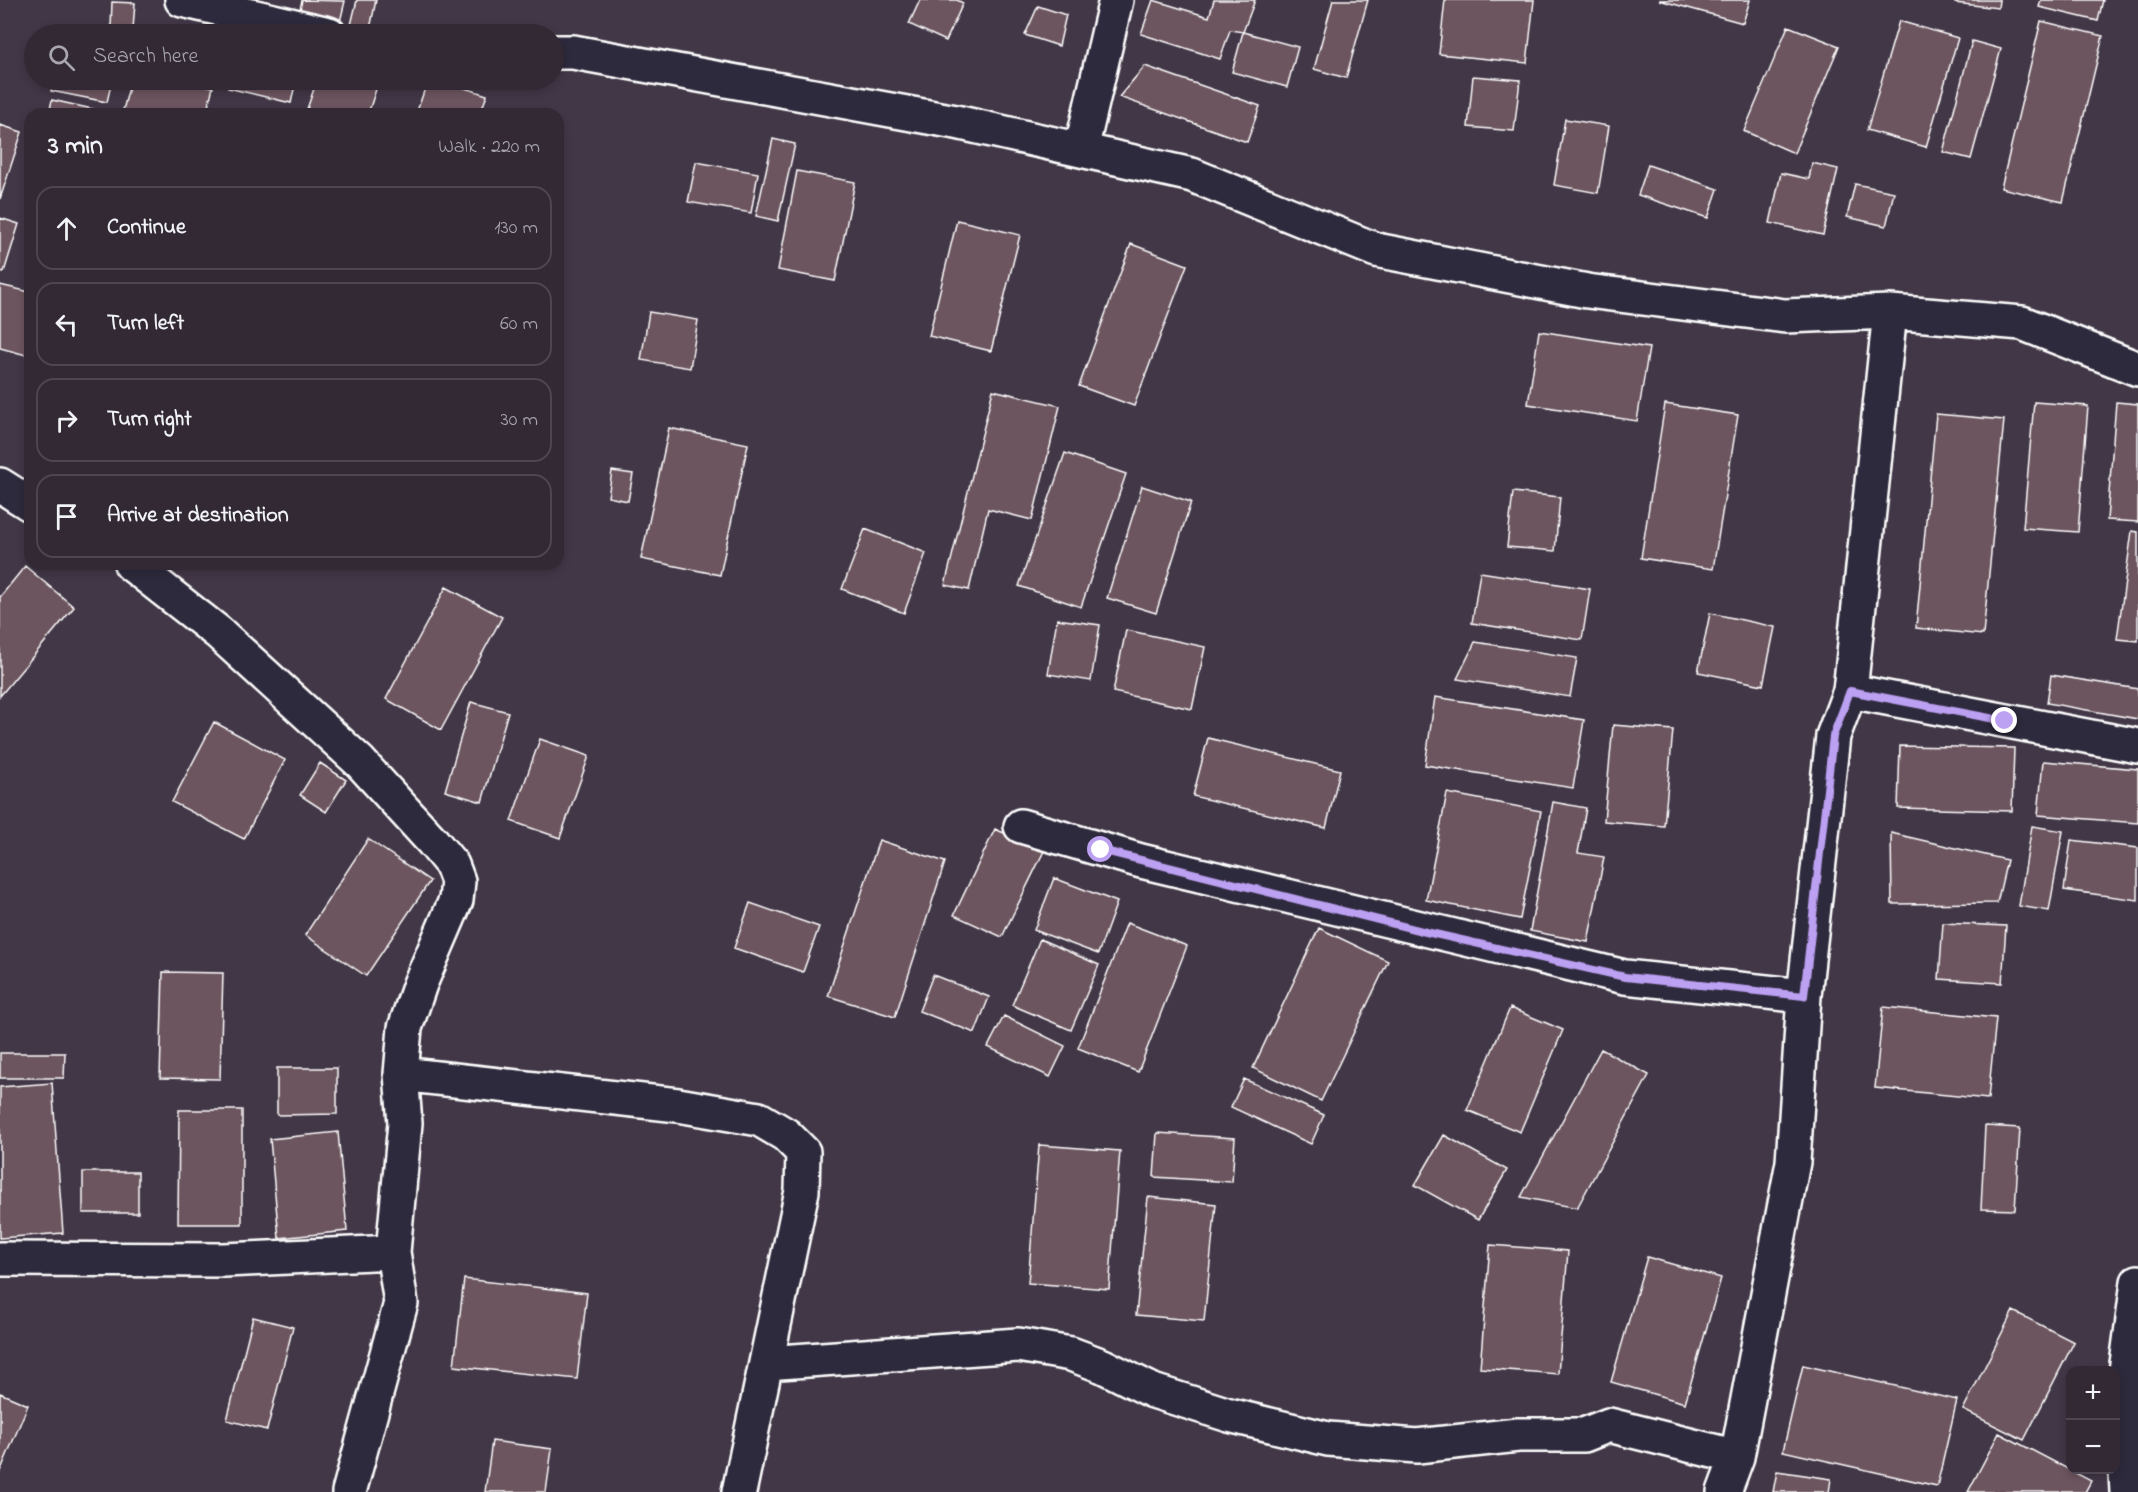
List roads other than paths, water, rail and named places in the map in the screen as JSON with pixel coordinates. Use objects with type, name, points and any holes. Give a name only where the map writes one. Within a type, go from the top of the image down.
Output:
[{"type":"street","points":[[182,0],[286,24]]},
{"type":"street","points":[[1081,150],[1116,0]]},
{"type":"street","points":[[564,52],[956,123],[1192,175],[1376,250],[1587,291],[1785,316],[1890,312],[2022,323],[2138,369]]},
{"type":"street","points":[[1724,1492],[1737,1458],[1793,1162],[1804,996],[1833,736],[1850,691],[1890,312]]},
{"type":"street","points":[[0,485],[24,500]]},
{"type":"street","points":[[139,570],[219,633],[360,762],[452,865],[458,881],[456,900],[420,984],[405,1028],[401,1074],[405,1123],[393,1252],[401,1303],[349,1492]]},
{"type":"street","points":[[1850,691],[2138,746]]},
{"type":"street","points":[[1021,826],[1141,861],[1625,977],[1804,996]]},
{"type":"street","points":[[401,1074],[678,1105],[759,1119],[786,1135],[803,1152],[802,1191],[739,1492]]},
{"type":"street","points":[[0,1259],[224,1260],[393,1252]]},
{"type":"street","points":[[2127,1492],[2122,1401],[2138,1282]]},
{"type":"street","points":[[766,1363],[1018,1345],[1071,1354],[1103,1366],[1153,1390],[1229,1415],[1328,1439],[1418,1446],[1518,1435],[1584,1435],[1609,1425],[1737,1458]]}]
